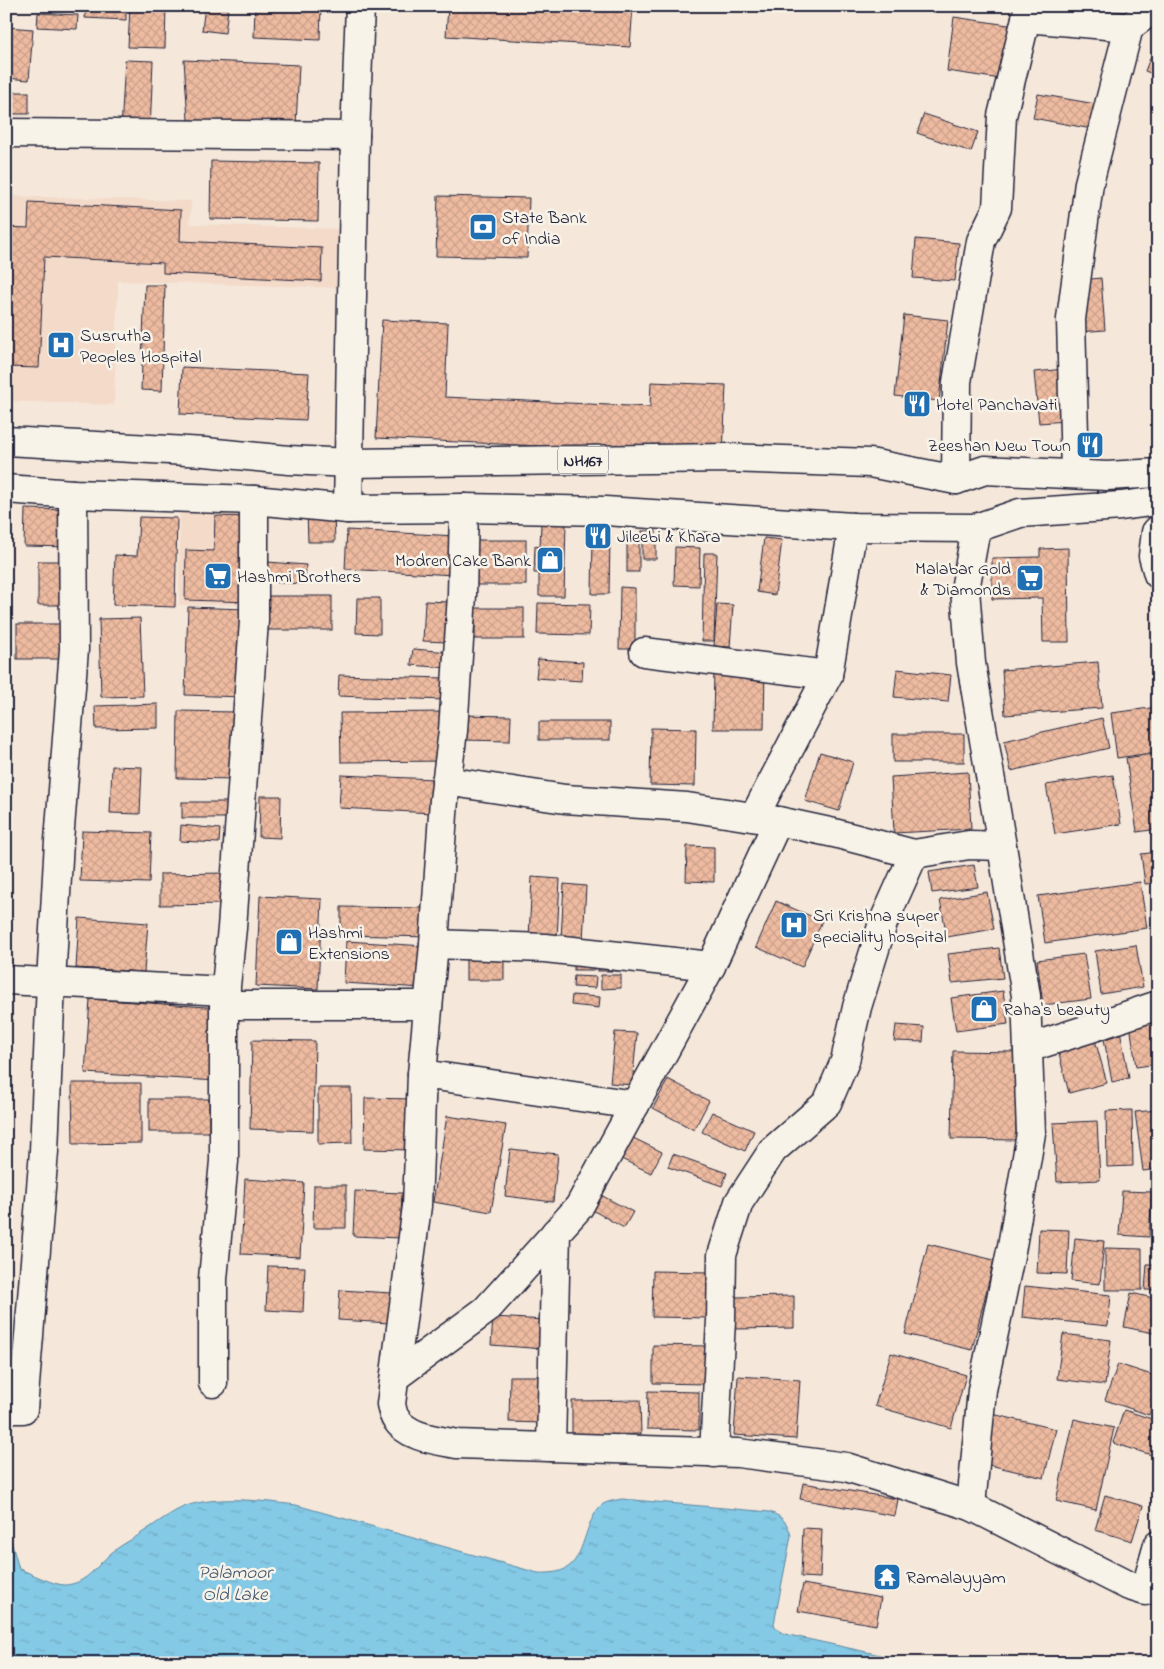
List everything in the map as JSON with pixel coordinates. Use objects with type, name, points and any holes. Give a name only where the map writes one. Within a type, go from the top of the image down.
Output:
[{"type":"main road","points":[[348,509],[355,136],[360,6]]},
{"type":"main road","points":[[1075,473],[1070,319],[1089,183],[1129,28],[1157,6]]},
{"type":"main road","points":[[1129,28],[1027,12],[1002,116],[997,208],[981,241],[957,382],[956,480],[984,470],[1107,476],[1156,474]]},
{"type":"main road","points":[[6,133],[355,136]]},
{"type":"main road","name":"NH167","points":[[6,441],[205,452],[289,460],[349,463],[728,458],[870,464],[956,480]]},
{"type":"main road","points":[[6,489],[73,494],[254,500],[348,509],[464,508],[605,511],[852,527],[976,528],[1020,513],[1121,506],[1158,501]]},
{"type":"main road","points":[[6,1408],[24,1409],[44,1151],[50,982],[74,649],[73,494]]},
{"type":"main road","points":[[213,1383],[213,1279],[224,1161],[225,998],[232,928],[254,621],[254,500]]},
{"type":"main road","points":[[464,508],[462,595],[453,731],[446,781],[422,1074],[417,1206],[391,1404],[395,1419],[414,1434],[457,1444],[738,1453],[846,1467],[971,1506],[1130,1586],[1151,1593],[1158,1545]]},
{"type":"main road","points":[[394,1377],[486,1310],[579,1207],[711,966],[766,819],[828,675],[852,527]]},
{"type":"main road","points":[[971,1506],[982,1390],[1012,1246],[1031,1133],[1026,996],[971,662],[965,590],[976,528]]},
{"type":"main road","points":[[1158,530],[1156,532],[1153,556],[1158,574]]},
{"type":"main road","points":[[644,652],[828,675]]},
{"type":"main road","points":[[446,781],[565,799],[687,807],[766,819],[834,833],[914,854],[969,845],[1002,846]]},
{"type":"main road","points":[[714,1452],[721,1320],[722,1255],[739,1202],[773,1150],[827,1103],[845,1061],[857,1007],[883,923],[914,854]]},
{"type":"main road","points":[[434,944],[545,948],[711,966]]},
{"type":"main road","points":[[6,980],[50,982],[225,998],[428,1005]]},
{"type":"main road","points":[[1028,1048],[1158,1005]]},
{"type":"main road","points":[[422,1074],[634,1105]]},
{"type":"main road","points":[[551,1447],[556,1232]]},
{"type":"shaded area","name":"Susrutha Peoples Hospital","points":[[6,196],[191,201],[190,224],[343,229],[342,288],[118,281],[114,405],[6,401]]},
{"type":"shaded area","name":"Hashmi Brothers","points":[[180,503],[254,504],[253,605],[179,605]]},
{"type":"water","name":"Palamoor Old Lake","points":[[622,1499],[770,1512],[778,1516],[788,1527],[791,1536],[774,1624],[777,1628],[789,1635],[917,1663],[6,1663],[6,1523],[19,1569],[48,1581],[65,1585],[84,1579],[116,1549],[175,1511],[199,1503],[226,1500],[296,1505],[538,1573],[551,1573],[561,1571],[574,1561],[579,1553],[590,1523],[601,1506],[608,1502]]},
{"type":"building","points":[[86,6],[126,6],[126,20],[85,18]]},
{"type":"building","points":[[130,6],[166,6],[165,48],[128,47]]},
{"type":"building","points":[[205,6],[228,9],[225,33],[202,30]]},
{"type":"building","points":[[255,6],[321,6],[320,40],[254,37]]},
{"type":"building","points":[[448,6],[633,6],[630,47],[446,36]]},
{"type":"building","points":[[911,6],[936,6],[936,10],[911,10]]},
{"type":"building","points":[[38,13],[78,15],[77,29],[37,27]]},
{"type":"building","points":[[954,17],[1015,26],[1007,80],[947,71]]},
{"type":"building","points":[[6,27],[33,29],[29,80],[6,78]]},
{"type":"building","points":[[1154,48],[1158,49],[1158,76],[1145,71]]},
{"type":"building","points":[[125,60],[153,61],[150,131],[121,130]]},
{"type":"building","points":[[184,60],[299,65],[296,125],[188,120]]},
{"type":"building","points":[[6,92],[29,92],[29,114],[6,114]]},
{"type":"building","points":[[1038,94],[1096,104],[1092,129],[1033,118]]},
{"type":"building","points":[[924,114],[978,132],[971,152],[917,133]]},
{"type":"building","points":[[211,161],[319,163],[318,221],[210,219]]},
{"type":"building","name":"State Bank of India","points":[[438,196],[529,198],[527,258],[436,256]]},
{"type":"building","points":[[29,202],[181,210],[180,241],[322,248],[321,281],[163,273],[163,263],[44,257],[39,368],[6,367],[6,227],[28,228]]},
{"type":"building","points":[[916,239],[959,243],[955,281],[913,278]]},
{"type":"building","points":[[1101,278],[1105,330],[1078,332],[1073,281]]},
{"type":"building","points":[[145,285],[165,285],[162,391],[141,390]]},
{"type":"building","points":[[904,315],[948,320],[939,401],[895,396]]},
{"type":"building","points":[[382,320],[448,323],[445,397],[650,407],[651,382],[726,385],[723,455],[376,438]]},
{"type":"building","points":[[182,367],[309,373],[306,420],[180,414]]},
{"type":"building","points":[[1076,368],[1080,420],[1039,423],[1034,372]]},
{"type":"building","points":[[25,509],[74,510],[72,547],[24,546]]},
{"type":"building","points":[[307,512],[334,512],[335,542],[308,542]]},
{"type":"building","name":"Hashmi Brothers","points":[[215,516],[252,517],[250,602],[185,600],[186,550],[214,551]]},
{"type":"building","points":[[139,517],[177,518],[175,607],[113,605],[115,555],[137,556]]},
{"type":"building","name":"Modren Cake Bank","points":[[541,523],[566,524],[564,596],[539,596],[539,573],[534,573],[535,546],[540,547]]},
{"type":"building","points":[[347,530],[456,536],[454,575],[345,569]]},
{"type":"building","points":[[642,531],[656,531],[656,559],[642,559]]},
{"type":"building","points":[[593,536],[610,537],[609,594],[592,594]]},
{"type":"building","points":[[627,536],[639,536],[639,572],[627,572]]},
{"type":"building","points":[[764,538],[782,540],[775,595],[757,592]]},
{"type":"building","points":[[476,540],[526,540],[526,585],[476,585]]},
{"type":"building","points":[[675,547],[700,548],[699,586],[674,585]]},
{"type":"building","name":"Malabar Gold & Diamonds","points":[[1068,548],[1069,642],[1043,642],[1042,598],[992,599],[992,558],[1040,557],[1040,549]]},
{"type":"building","points":[[704,553],[717,553],[714,641],[702,641]]},
{"type":"building","points":[[38,561],[64,561],[64,605],[38,605]]},
{"type":"building","points":[[268,562],[306,565],[305,584],[266,582]]},
{"type":"building","points":[[620,587],[635,588],[635,649],[619,649]]},
{"type":"building","points":[[267,596],[332,596],[332,630],[267,630]]},
{"type":"building","points":[[357,598],[380,598],[380,634],[356,633]]},
{"type":"building","points":[[425,601],[449,602],[447,642],[423,641]]},
{"type":"building","points":[[538,603],[590,604],[589,635],[537,634]]},
{"type":"building","points":[[717,604],[733,605],[730,647],[714,646]]},
{"type":"building","points":[[188,607],[245,609],[242,697],[185,695]]},
{"type":"building","points":[[475,608],[524,608],[524,639],[475,639]]},
{"type":"building","points":[[140,618],[143,696],[101,697],[99,619]]},
{"type":"building","points":[[17,624],[61,624],[61,659],[17,659]]},
{"type":"building","points":[[413,649],[450,652],[448,668],[411,665]]},
{"type":"building","points":[[538,659],[583,662],[582,681],[536,678]]},
{"type":"building","points":[[1098,662],[1102,708],[1005,715],[1002,670]]},
{"type":"building","points":[[714,667],[765,667],[764,729],[713,729]]},
{"type":"building","points":[[897,669],[951,675],[948,702],[894,697]]},
{"type":"building","points":[[339,675],[445,678],[444,700],[338,696]]},
{"type":"building","points":[[158,704],[158,728],[96,729],[95,706]]},
{"type":"building","points":[[1158,707],[1158,752],[1117,758],[1111,713]]},
{"type":"building","points":[[178,711],[236,712],[235,779],[177,778]]},
{"type":"building","points":[[448,712],[448,761],[341,762],[340,713]]},
{"type":"building","points":[[462,715],[511,716],[510,741],[462,740]]},
{"type":"building","points":[[1102,718],[1109,748],[1011,771],[1004,741]]},
{"type":"building","points":[[539,722],[610,722],[610,740],[539,740]]},
{"type":"building","points":[[651,728],[696,729],[695,786],[650,785]]},
{"type":"building","points":[[893,734],[964,734],[964,762],[893,762]]},
{"type":"building","points":[[820,752],[853,762],[839,811],[805,801]]},
{"type":"building","points":[[1158,753],[1158,829],[1137,832],[1126,758]]},
{"type":"building","points":[[112,766],[142,767],[140,814],[110,813]]},
{"type":"building","points":[[968,772],[971,829],[894,833],[891,777]]},
{"type":"building","points":[[341,775],[434,779],[432,813],[339,808]]},
{"type":"building","points":[[1113,775],[1121,824],[1055,834],[1046,785]]},
{"type":"building","points":[[260,796],[281,796],[280,838],[259,837]]},
{"type":"building","points":[[182,802],[229,802],[229,818],[182,818]]},
{"type":"building","points":[[181,825],[220,829],[219,843],[180,841]]},
{"type":"building","points":[[82,831],[151,833],[149,883],[80,881]]},
{"type":"building","points":[[687,846],[714,847],[714,882],[686,881]]},
{"type":"building","points":[[1158,852],[1158,883],[1145,884],[1141,854]]},
{"type":"building","points":[[974,865],[978,887],[932,893],[929,872]]},
{"type":"building","points":[[227,873],[227,904],[160,905],[160,874]]},
{"type":"building","points":[[532,877],[560,879],[557,939],[529,937]]},
{"type":"building","points":[[1140,882],[1147,928],[1045,943],[1038,896]]},
{"type":"building","points":[[564,884],[586,886],[583,941],[561,939]]},
{"type":"building","points":[[987,892],[994,929],[947,937],[940,900]]},
{"type":"building","name":"Hashmi Extensions","points":[[260,896],[322,899],[318,989],[256,986]]},
{"type":"building","points":[[776,901],[822,921],[802,967],[756,947]]},
{"type":"building","points":[[341,907],[432,908],[432,937],[341,935]]},
{"type":"building","points":[[79,918],[148,923],[144,972],[76,968]]},
{"type":"building","points":[[346,941],[425,946],[423,988],[344,983]]},
{"type":"building","points":[[1136,945],[1143,987],[1101,994],[1095,951]]},
{"type":"building","points":[[999,948],[1003,978],[952,983],[948,954]]},
{"type":"building","points":[[466,952],[504,952],[504,980],[466,980]]},
{"type":"building","points":[[1084,954],[1091,999],[1043,1005],[1037,960]]},
{"type":"building","points":[[574,960],[594,960],[594,970],[574,970]]},
{"type":"building","points":[[598,963],[619,963],[619,971],[598,971]]},
{"type":"building","points":[[601,975],[621,975],[621,988],[601,989]]},
{"type":"building","points":[[574,976],[596,977],[595,988],[573,987]]},
{"type":"building","points":[[1003,991],[1008,1024],[956,1031],[951,998]]},
{"type":"building","points":[[572,995],[600,997],[599,1008],[571,1005]]},
{"type":"building","points":[[90,999],[221,1008],[217,1081],[85,1073]]},
{"type":"building","points":[[1152,1020],[1158,1064],[1136,1067],[1130,1024]]},
{"type":"building","points":[[896,1025],[924,1027],[923,1042],[894,1041]]},
{"type":"building","points":[[1119,1025],[1129,1078],[1112,1082],[1102,1028]]},
{"type":"building","points":[[1092,1029],[1107,1083],[1069,1093],[1055,1039]]},
{"type":"building","points":[[615,1032],[637,1033],[632,1085],[610,1083]]},
{"type":"building","points":[[252,1040],[315,1041],[313,1131],[250,1129]]},
{"type":"building","points":[[953,1051],[1016,1052],[1016,1140],[951,1139]]},
{"type":"building","points":[[668,1079],[709,1101],[694,1130],[653,1108]]},
{"type":"building","points":[[72,1083],[141,1083],[141,1143],[73,1144]]},
{"type":"building","points":[[318,1088],[351,1088],[352,1143],[318,1144]]},
{"type":"building","points":[[365,1098],[413,1099],[412,1150],[364,1149]]},
{"type":"building","points":[[149,1099],[209,1099],[209,1132],[149,1132]]},
{"type":"building","points":[[1132,1110],[1133,1166],[1107,1167],[1106,1111]]},
{"type":"building","points":[[1158,1110],[1158,1169],[1143,1171],[1135,1112]]},
{"type":"building","points":[[712,1112],[754,1131],[745,1151],[702,1132]]},
{"type":"building","points":[[447,1116],[506,1125],[491,1212],[433,1202]]},
{"type":"building","points":[[1097,1121],[1100,1180],[1057,1182],[1053,1123]]},
{"type":"building","points":[[625,1134],[662,1152],[651,1173],[615,1156]]},
{"type":"building","points":[[510,1149],[558,1154],[553,1202],[505,1196]]},
{"type":"building","points":[[673,1154],[727,1173],[722,1186],[668,1167]]},
{"type":"building","points":[[245,1179],[304,1183],[300,1257],[241,1254]]},
{"type":"building","points":[[314,1185],[346,1185],[346,1228],[313,1228]]},
{"type":"building","points":[[355,1191],[402,1193],[400,1238],[353,1236]]},
{"type":"building","points":[[1122,1191],[1152,1192],[1149,1237],[1119,1235]]},
{"type":"building","points":[[595,1192],[633,1212],[624,1228],[587,1207]]},
{"type":"building","points":[[1039,1229],[1069,1230],[1067,1274],[1037,1273]]},
{"type":"building","points":[[1075,1238],[1104,1241],[1100,1284],[1071,1281]]},
{"type":"building","points":[[928,1244],[994,1260],[972,1350],[905,1334]]},
{"type":"building","points":[[1105,1248],[1142,1249],[1142,1290],[1105,1290]]},
{"type":"building","points":[[1147,1264],[1158,1264],[1158,1290],[1145,1290]]},
{"type":"building","points":[[268,1266],[305,1267],[303,1312],[266,1310]]},
{"type":"building","points":[[653,1271],[710,1272],[709,1318],[652,1317]]},
{"type":"building","points":[[1025,1286],[1111,1295],[1108,1326],[1022,1317]]},
{"type":"building","points":[[340,1290],[392,1293],[390,1323],[338,1320]]},
{"type":"building","points":[[1131,1293],[1158,1299],[1158,1334],[1124,1327]]},
{"type":"building","points":[[794,1296],[794,1328],[735,1329],[734,1297]]},
{"type":"building","points":[[493,1317],[546,1320],[544,1349],[491,1345]]},
{"type":"building","points":[[1063,1334],[1111,1340],[1105,1385],[1057,1379]]},
{"type":"building","points":[[653,1345],[708,1346],[707,1384],[653,1383]]},
{"type":"building","points":[[891,1353],[966,1375],[951,1428],[875,1406]]},
{"type":"building","points":[[1118,1364],[1158,1377],[1158,1391],[1149,1415],[1105,1400]]},
{"type":"building","points":[[510,1376],[543,1376],[542,1423],[509,1422]]},
{"type":"building","points":[[738,1376],[800,1380],[796,1439],[734,1435]]},
{"type":"building","points":[[648,1391],[699,1392],[699,1430],[647,1429]]},
{"type":"building","points":[[640,1400],[641,1434],[572,1436],[572,1401]]},
{"type":"building","points":[[1124,1410],[1158,1421],[1158,1457],[1113,1443]]},
{"type":"building","points":[[988,1413],[1056,1429],[1044,1478],[977,1462]]},
{"type":"building","points":[[1074,1419],[1114,1428],[1096,1510],[1056,1501]]},
{"type":"building","points":[[803,1483],[898,1499],[895,1516],[800,1499]]},
{"type":"building","points":[[1105,1495],[1143,1506],[1132,1541],[1095,1530]]},
{"type":"building","points":[[803,1528],[822,1529],[820,1578],[801,1577]]},
{"type":"building","points":[[803,1584],[881,1598],[876,1625],[798,1611]]},
{"type":"place","name":"State Bank of India","points":[[483,227]]},
{"type":"place","name":"Susrutha Peoples Hospital","points":[[61,345]]},
{"type":"place","name":"Hotel Panchavati","points":[[917,404]]},
{"type":"place","name":"Zeeshan New Town","points":[[1090,445]]},
{"type":"place","name":"Jileebi & Khara","points":[[598,536]]},
{"type":"place","name":"Modren Cake Bank","points":[[550,560]]},
{"type":"place","name":"Hashmi Brothers","points":[[218,576]]},
{"type":"place","name":"Malabar Gold & Diamonds","points":[[1030,578]]},
{"type":"place","name":"Sri Krishna super speciality hospital","points":[[794,925]]},
{"type":"place","name":"Hashmi Extensions","points":[[289,942]]},
{"type":"place","name":"Raha's beauty","points":[[984,1009]]},
{"type":"place","name":"Ramalayyam","points":[[887,1577]]}]
